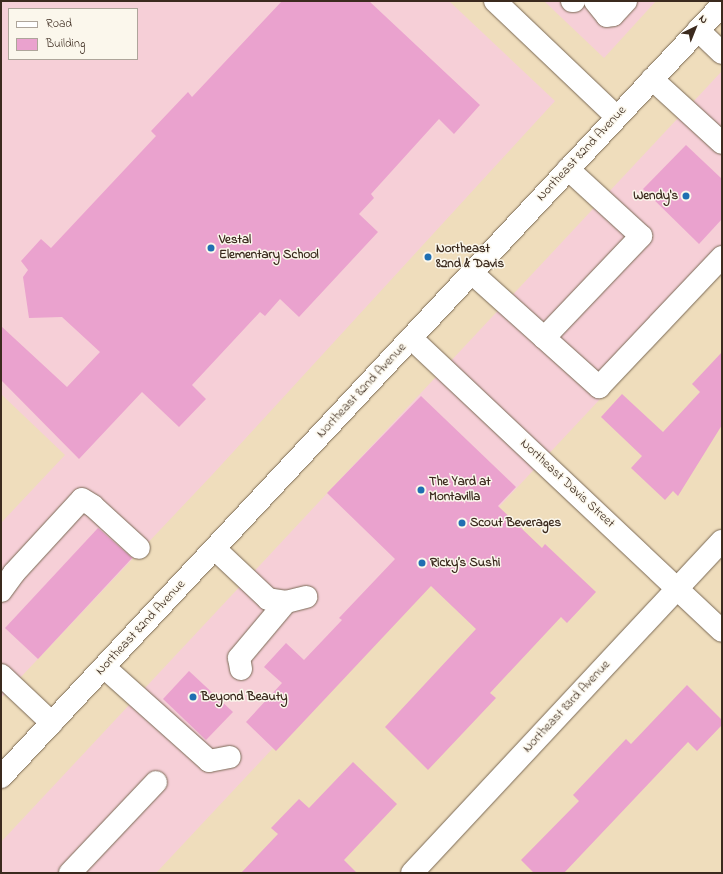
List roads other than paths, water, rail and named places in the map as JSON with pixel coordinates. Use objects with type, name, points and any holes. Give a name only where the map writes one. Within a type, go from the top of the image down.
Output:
[{"type":"street","points":[[495,1],[617,116]]},
{"type":"street","points":[[596,1],[607,16],[613,15],[626,1]]},
{"type":"street","name":"Northeast 82nd Avenue","points":[[1,777],[722,5]]},
{"type":"street","points":[[698,30],[722,53]]},
{"type":"street","points":[[652,79],[722,143]]},
{"type":"street","points":[[544,338],[641,236],[568,169]]},
{"type":"street","points":[[472,273],[599,387],[722,256]]},
{"type":"street","name":"Northeast Davis Street","points":[[411,338],[722,631]]},
{"type":"street","points":[[1,591],[14,572],[82,499],[93,506],[139,548]]},
{"type":"street","name":"Northeast 83rd Avenue","points":[[412,873],[722,541]]},
{"type":"street","points":[[214,549],[268,599],[296,600],[238,658],[241,669]]},
{"type":"street","points":[[104,667],[209,761],[230,757]]},
{"type":"street","points":[[1,675],[52,723]]},
{"type":"street","points":[[70,873],[156,782]]},
{"type":"place","name":"Wendy's","points":[[686,196]]},
{"type":"place","name":"Vestal Elementary School","points":[[211,248]]},
{"type":"place","name":"Northeast 82nd & Davis","points":[[428,257]]},
{"type":"place","name":"The Yard at Montavilla","points":[[421,490]]},
{"type":"place","name":"Scout Beverages","points":[[462,523]]},
{"type":"place","name":"Ricky’s Sushi","points":[[422,563]]},
{"type":"place","name":"Beyond Beauty","points":[[193,697]]}]
